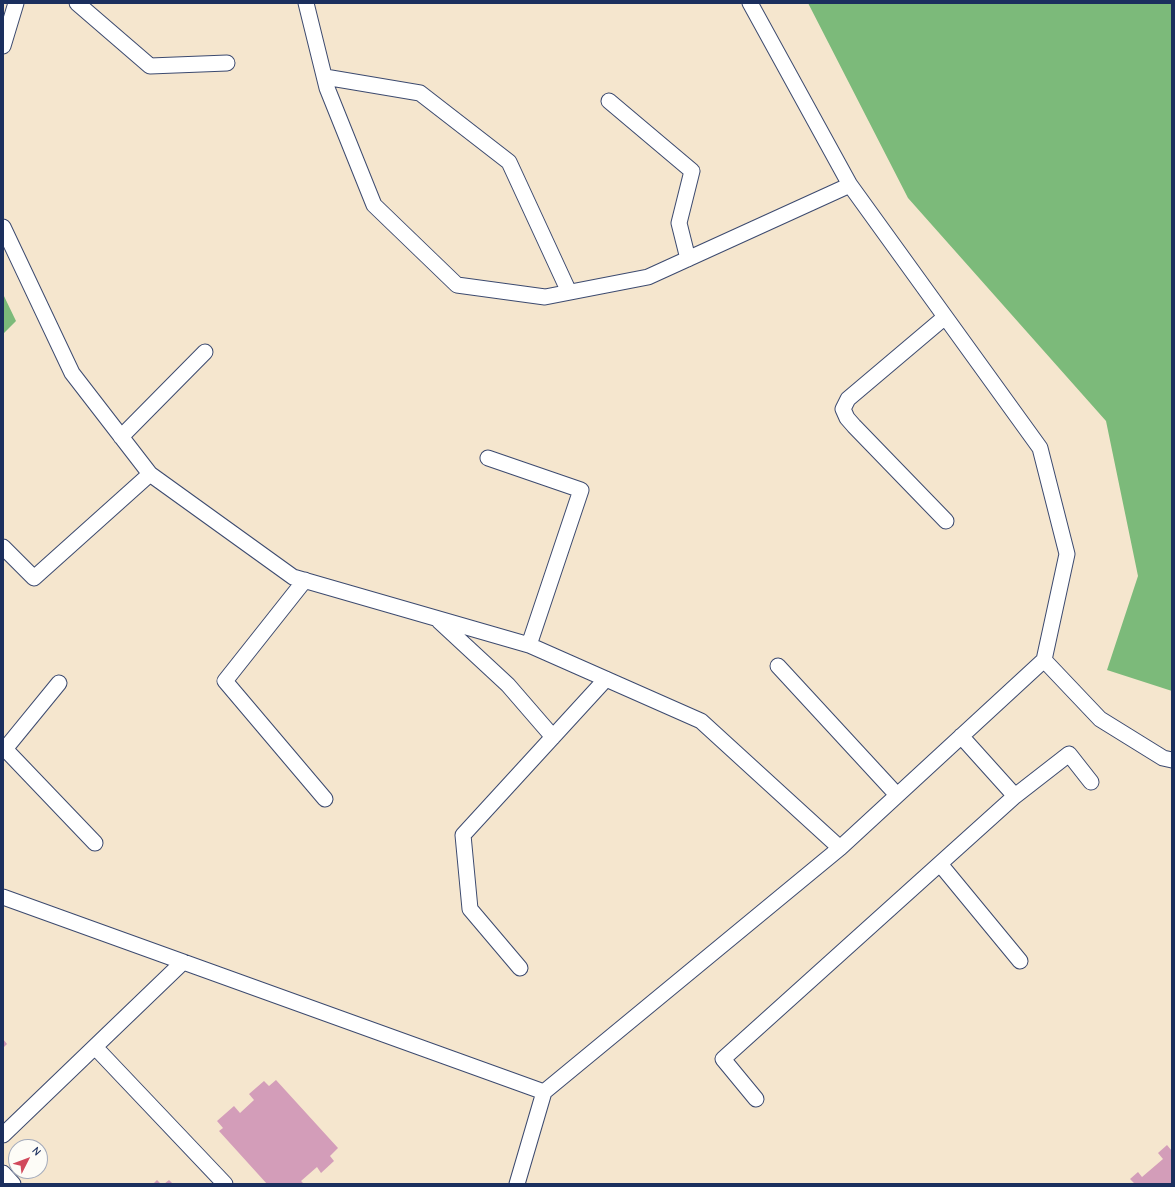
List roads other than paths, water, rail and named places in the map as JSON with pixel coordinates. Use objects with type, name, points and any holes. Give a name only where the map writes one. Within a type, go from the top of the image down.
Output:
[{"type":"lane","points":[[3,46],[16,3]]},
{"type":"lane","points":[[77,3],[150,66],[227,64]]},
{"type":"lane","points":[[306,3],[327,88],[374,205],[457,285],[545,297],[648,276],[850,185]]},
{"type":"lane","points":[[517,1184],[544,1092],[840,848],[1044,660],[1067,554],[1040,448],[850,185],[750,3]]},
{"type":"lane","points":[[325,77],[420,93],[509,162],[570,292]]},
{"type":"lane","points":[[609,101],[692,171],[679,223],[688,259]]},
{"type":"lane","points":[[3,227],[72,373],[150,474],[293,577],[529,645],[701,721],[840,848]]},
{"type":"lane","points":[[945,317],[848,399],[844,409],[847,418],[854,426],[946,521]]},
{"type":"lane","points":[[121,437],[205,352]]},
{"type":"lane","points":[[488,458],[581,490],[529,645]]},
{"type":"lane","points":[[3,547],[34,578],[150,474]]},
{"type":"lane","points":[[304,580],[225,681],[325,799]]},
{"type":"lane","points":[[437,618],[508,685],[553,737]]},
{"type":"lane","points":[[1044,660],[1100,719],[1163,758],[1172,760]]},
{"type":"lane","points":[[778,666],[897,795]]},
{"type":"lane","points":[[520,968],[470,909],[463,835],[606,679]]},
{"type":"lane","points":[[58,683],[4,750],[95,843]]},
{"type":"lane","points":[[961,736],[1015,796]]},
{"type":"lane","points":[[756,1099],[723,1059],[1015,796],[1069,754],[1091,782]]},
{"type":"lane","points":[[940,864],[1020,960]]},
{"type":"lane","points":[[3,897],[544,1092]]},
{"type":"lane","points":[[3,1135],[183,962]]},
{"type":"lane","points":[[95,1046],[225,1184]]},
{"type":"lane","points":[[3,1173],[13,1184]]}]
